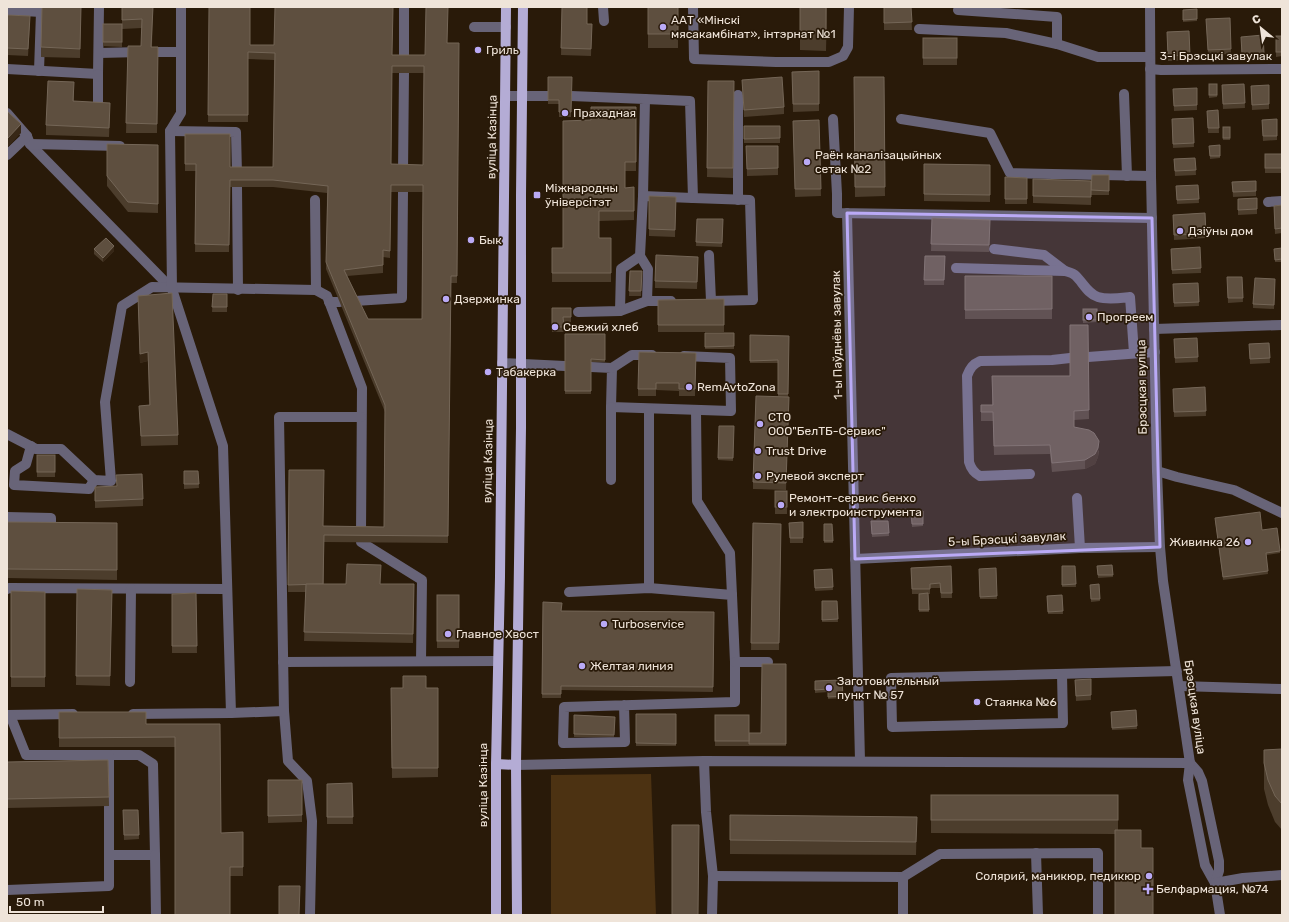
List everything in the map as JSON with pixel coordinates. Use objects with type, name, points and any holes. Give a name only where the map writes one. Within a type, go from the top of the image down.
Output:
[{"type":"main road","name":"вуліца Казінца","points":[[496,915],[496,764],[500,560],[506,7]]},
{"type":"main road","points":[[517,915],[516,765],[521,428],[523,7]]},
{"type":"main road","points":[[500,560],[504,555],[514,554],[519,561]]},
{"type":"main road","points":[[496,764],[516,765]]},
{"type":"street","points":[[98,105],[99,7]]},
{"type":"street","points":[[181,7],[181,114],[170,131],[166,146],[172,289],[223,446],[231,713]]},
{"type":"street","points":[[404,7],[404,62]]},
{"type":"street","points":[[603,7],[604,21]]},
{"type":"street","points":[[693,7],[694,59],[829,62],[843,56],[848,47],[849,7]]},
{"type":"street","name":"Брэсцкая вуліца","points":[[1150,7],[1151,176],[1160,547],[1163,581],[1190,764],[1188,780],[1205,865],[1215,883],[1220,915]]},
{"type":"street","points":[[7,10],[41,12],[39,71]]},
{"type":"street","points":[[958,10],[1057,17],[1057,44]]},
{"type":"street","points":[[474,27],[506,27]]},
{"type":"street","points":[[919,29],[1006,33],[1057,44],[1098,57],[1150,57]]},
{"type":"street","points":[[99,53],[181,52]]},
{"type":"street","points":[[7,69],[98,74]]},
{"type":"street","name":"3-і Брэсцкі завулак","points":[[1150,69],[1282,69]]},
{"type":"street","points":[[403,172],[404,73]]},
{"type":"street","points":[[1124,94],[1128,176]]},
{"type":"street","points":[[738,95],[738,200]]},
{"type":"street","points":[[506,96],[548,96]]},
{"type":"street","points":[[571,96],[690,101],[693,198]]},
{"type":"street","points":[[645,99],[640,256],[648,269],[647,301]]},
{"type":"street","points":[[7,113],[28,140],[172,289]]},
{"type":"street","points":[[834,118],[837,213],[1152,218]]},
{"type":"street","points":[[901,119],[990,133],[1010,173],[1151,176]]},
{"type":"street","points":[[170,131],[236,132],[237,174]]},
{"type":"street","points":[[7,155],[28,140],[131,146]]},
{"type":"street","points":[[237,187],[238,290]]},
{"type":"street","points":[[355,300],[402,298],[403,192]]},
{"type":"street","points":[[643,196],[750,200],[753,300],[707,301],[709,256]]},
{"type":"street","points":[[315,200],[316,290]]},
{"type":"street","points":[[1268,202],[1282,201]]},
{"type":"street","name":"1-ы Паўднёвы завулак","points":[[846,213],[860,761]]},
{"type":"street","points":[[994,249],[1044,255],[1065,271],[1075,275],[1090,292],[1098,297],[1130,297],[1134,353]]},
{"type":"street","points":[[620,311],[621,269],[640,256]]},
{"type":"street","points":[[956,268],[1065,271]]},
{"type":"street","points":[[7,434],[36,449],[61,449],[94,480],[111,481],[105,402],[122,306],[152,288],[316,290],[327,296],[334,302],[362,388],[361,538],[422,580],[421,661]]},
{"type":"street","points":[[578,312],[620,311],[647,301],[679,301]]},
{"type":"street","points":[[1154,329],[1282,325]]},
{"type":"street","points":[[1088,357],[1155,352]]},
{"type":"street","points":[[591,367],[612,368],[632,355],[662,356]]},
{"type":"street","points":[[611,408],[731,411],[730,358],[677,356]]},
{"type":"street","points":[[1030,474],[980,476],[971,469],[969,462],[967,376],[974,363],[980,360],[1052,360],[1070,358]]},
{"type":"street","points":[[502,363],[565,366]]},
{"type":"street","points":[[611,480],[612,368]]},
{"type":"street","points":[[649,409],[649,588]]},
{"type":"street","points":[[624,705],[625,742],[563,742],[564,707],[624,705],[735,702],[735,662],[730,553],[698,501],[696,410]]},
{"type":"street","points":[[310,915],[312,820],[306,781],[288,761],[284,711],[279,417],[361,418]]},
{"type":"street","points":[[31,446],[26,464],[15,472],[14,484],[90,489],[94,480]]},
{"type":"street","points":[[1157,471],[1176,477],[1234,490],[1282,513]]},
{"type":"street","points":[[1078,498],[1080,548]]},
{"type":"street","points":[[7,517],[51,518],[51,524]]},
{"type":"street","name":"5-ы Брэсцкі завулак","points":[[855,559],[1080,548],[1160,547]]},
{"type":"street","points":[[7,590],[10,588],[227,589]]},
{"type":"street","points":[[569,592],[649,588],[732,595]]},
{"type":"street","points":[[130,682],[131,589]]},
{"type":"street","points":[[283,662],[498,661]]},
{"type":"street","points":[[735,662],[768,662]]},
{"type":"street","points":[[1062,674],[1063,723],[892,727],[891,678],[1177,671]]},
{"type":"street","points":[[1179,686],[1282,689]]},
{"type":"street","points":[[120,714],[284,711]]},
{"type":"street","points":[[81,714],[8,715],[26,755],[139,755],[153,764],[156,915]]},
{"type":"street","points":[[7,890],[110,886],[109,755]]},
{"type":"street","points":[[704,761],[706,812],[713,876],[712,915]]},
{"type":"street","points":[[516,765],[704,761],[1190,764]]},
{"type":"street","name":"Брэсцкая вуліца","points":[[1190,764],[1198,772],[1202,781],[1219,861],[1219,871],[1215,883]]},
{"type":"street","points":[[1036,853],[1038,915]]},
{"type":"street","points":[[713,876],[903,877],[940,854],[1098,853],[1098,915]]},
{"type":"street","points":[[110,855],[155,855]]},
{"type":"street","points":[[1215,883],[1242,878],[1282,875]]},
{"type":"street","points":[[903,877],[903,915]]},
{"type":"highlighted area","points":[[847,213],[1152,218],[1160,547],[855,559]]},
{"type":"shaded area","points":[[651,774],[656,915],[551,915],[551,775]]},
{"type":"building","points":[[42,7],[81,7],[80,49],[41,47]]},
{"type":"building","points":[[122,7],[153,7],[151,47],[158,47],[157,124],[126,123],[128,46],[141,46],[142,19],[122,20]]},
{"type":"building","points":[[209,7],[250,7],[250,45],[274,45],[275,7],[393,7],[392,55],[425,55],[426,7],[448,7],[447,43],[459,43],[457,276],[451,276],[448,536],[324,535],[323,584],[288,585],[289,470],[324,470],[323,526],[384,527],[385,405],[326,262],[328,186],[273,180],[230,180],[229,245],[195,244],[196,164],[185,164],[185,134],[230,134],[230,167],[273,167],[275,53],[248,52],[248,115],[208,115]],"holes":[[[392,66],[424,66],[423,165],[391,164]],[[391,185],[423,185],[422,319],[368,319],[344,270],[383,265],[383,250],[390,251]]]},
{"type":"building","points":[[562,7],[587,7],[587,24],[592,24],[591,49],[561,48]]},
{"type":"building","name":"ААТ «Мінскі мясакамбінат», інтэрнат №1","points":[[648,7],[678,7],[678,34],[648,34]]},
{"type":"building","points":[[800,7],[826,7],[826,31],[800,31]]},
{"type":"building","points":[[884,7],[911,7],[912,22],[884,23]]},
{"type":"building","points":[[1197,9],[1197,19],[1183,20],[1183,10]]},
{"type":"building","points":[[7,15],[30,16],[28,49],[7,48]]},
{"type":"building","points":[[1230,18],[1231,49],[1208,50],[1206,19]]},
{"type":"building","points":[[103,24],[122,24],[122,42],[103,42]]},
{"type":"building","points":[[1189,31],[1190,55],[1168,56],[1167,32]]},
{"type":"building","points":[[1263,35],[1264,53],[1242,54],[1241,37]]},
{"type":"building","points":[[1276,36],[1282,36],[1282,52],[1276,52]]},
{"type":"building","points":[[923,38],[957,38],[957,58],[923,58]]},
{"type":"building","points":[[819,71],[819,104],[793,104],[792,72]]},
{"type":"building","points":[[548,77],[572,77],[571,112],[559,112],[559,100],[548,100]]},
{"type":"building","points":[[782,77],[784,107],[744,110],[742,80]]},
{"type":"building","points":[[854,77],[884,77],[885,187],[855,187]]},
{"type":"building","points":[[48,81],[74,82],[73,101],[110,103],[109,128],[46,125]]},
{"type":"building","points":[[708,81],[734,81],[733,168],[707,168]]},
{"type":"building","points":[[1209,84],[1217,84],[1217,95],[1209,95]]},
{"type":"building","points":[[1244,84],[1245,103],[1223,104],[1222,85]]},
{"type":"building","points":[[1269,85],[1269,104],[1252,105],[1251,86]]},
{"type":"building","points":[[1197,88],[1197,105],[1174,106],[1173,89]]},
{"type":"building","points":[[591,107],[636,107],[636,162],[625,162],[625,188],[634,187],[634,211],[599,211],[599,238],[611,238],[611,273],[552,273],[552,248],[563,248],[563,121],[591,120]]},
{"type":"building","points":[[1218,110],[1219,128],[1208,128],[1207,111]]},
{"type":"building","points":[[7,111],[21,124],[7,139]]},
{"type":"building","points":[[1193,118],[1194,143],[1173,144],[1172,119]]},
{"type":"building","points":[[1277,119],[1277,136],[1263,136],[1262,120]]},
{"type":"building","name":"Раён каналізацыйных сетак №2","points":[[819,120],[821,189],[795,189],[793,121]]},
{"type":"building","points":[[744,126],[780,126],[780,138],[744,139]]},
{"type":"building","points":[[1223,127],[1230,127],[1230,138],[1223,138]]},
{"type":"building","points":[[107,144],[158,145],[158,204],[128,202],[107,176]]},
{"type":"building","points":[[1220,145],[1220,156],[1210,156],[1209,146]]},
{"type":"building","points":[[746,146],[778,146],[778,168],[747,169]]},
{"type":"building","points":[[1265,154],[1282,154],[1282,168],[1265,168]]},
{"type":"building","points":[[1195,158],[1196,170],[1175,171],[1174,159]]},
{"type":"building","points":[[924,164],[990,165],[990,195],[924,194]]},
{"type":"building","points":[[1092,175],[1109,175],[1109,191],[1091,190]]},
{"type":"building","points":[[1005,177],[1027,178],[1027,199],[1005,199]]},
{"type":"building","points":[[1033,179],[1091,181],[1091,197],[1033,196]]},
{"type":"building","points":[[1256,181],[1256,191],[1233,192],[1232,182]]},
{"type":"building","points":[[1198,185],[1199,199],[1177,200],[1176,186]]},
{"type":"building","points":[[649,196],[676,197],[675,230],[649,229]]},
{"type":"building","points":[[1257,198],[1257,209],[1238,210],[1238,199]]},
{"type":"building","points":[[1282,205],[1282,228],[1275,229],[1274,206]]},
{"type":"building","points":[[1205,213],[1206,234],[1174,235],[1173,215]]},
{"type":"building","points":[[932,218],[990,220],[989,245],[931,244]]},
{"type":"building","points":[[697,219],[723,219],[722,243],[696,242]]},
{"type":"building","points":[[106,238],[114,246],[103,258],[94,249]]},
{"type":"building","points":[[1200,247],[1201,268],[1172,270],[1171,249]]},
{"type":"building","points":[[1282,248],[1282,259],[1275,260],[1274,249]]},
{"type":"building","points":[[656,255],[698,257],[697,282],[655,281]]},
{"type":"building","points":[[925,256],[945,256],[944,280],[924,280]]},
{"type":"building","points":[[630,271],[642,271],[641,291],[629,291]]},
{"type":"building","points":[[965,276],[1052,276],[1052,309],[965,310]]},
{"type":"building","points":[[1227,277],[1242,277],[1243,298],[1228,298]]},
{"type":"building","points":[[1255,278],[1275,279],[1274,305],[1253,304]]},
{"type":"building","points":[[1198,283],[1199,302],[1174,303],[1173,284]]},
{"type":"building","points":[[172,293],[178,435],[141,436],[139,406],[150,405],[148,352],[140,354],[138,296]]},
{"type":"building","points":[[213,294],[227,294],[227,307],[212,307]]},
{"type":"building","points":[[724,299],[724,325],[658,325],[658,300]]},
{"type":"building","points":[[552,308],[571,308],[571,317],[563,317],[564,327],[552,327]]},
{"type":"building","points":[[1083,309],[1097,309],[1097,320],[1083,320]]},
{"type":"building","points":[[1070,325],[1088,325],[1089,410],[1074,411],[1074,427],[1089,430],[1094,433],[1099,441],[1095,454],[1085,460],[1052,463],[1050,445],[994,446],[993,412],[981,412],[981,405],[993,405],[992,376],[1070,376]]},
{"type":"building","points":[[705,333],[734,333],[734,346],[705,347]]},
{"type":"building","points":[[565,334],[605,334],[605,360],[591,359],[591,391],[565,391]]},
{"type":"building","points":[[750,335],[789,336],[788,394],[778,394],[778,360],[750,361]]},
{"type":"building","points":[[1197,338],[1198,357],[1175,358],[1174,339]]},
{"type":"building","points":[[1269,343],[1270,358],[1250,359],[1249,344]]},
{"type":"building","points":[[639,352],[696,353],[695,389],[679,389],[679,383],[656,383],[656,389],[638,389]]},
{"type":"building","points":[[1205,387],[1206,411],[1174,412],[1173,389]]},
{"type":"building","points":[[756,396],[789,397],[786,483],[753,482]]},
{"type":"building","points":[[719,426],[734,426],[733,458],[718,458]]},
{"type":"building","points":[[37,455],[55,455],[55,472],[37,472]]},
{"type":"building","points":[[184,471],[198,471],[199,484],[184,484]]},
{"type":"building","points":[[142,474],[143,499],[95,501],[95,487],[117,486],[116,475]]},
{"type":"building","points":[[775,491],[787,491],[787,507],[775,507]]},
{"type":"building","points":[[911,511],[923,511],[923,524],[912,524]]},
{"type":"building","name":"Живинка 26","points":[[1260,512],[1262,530],[1277,528],[1280,551],[1266,553],[1268,571],[1223,577],[1215,518]]},
{"type":"building","points":[[871,521],[888,521],[889,533],[872,534]]},
{"type":"building","points":[[7,522],[117,523],[117,570],[7,569]]},
{"type":"building","points":[[803,522],[803,538],[790,538],[789,523]]},
{"type":"building","points":[[753,523],[781,524],[779,643],[751,643]]},
{"type":"building","points":[[824,524],[832,524],[833,541],[824,541]]},
{"type":"building","points":[[347,564],[381,565],[380,584],[414,584],[413,634],[304,632],[306,584],[346,584]]},
{"type":"building","points":[[1112,565],[1113,575],[1098,575],[1097,566]]},
{"type":"building","points":[[951,566],[952,593],[941,593],[940,583],[930,584],[930,589],[912,589],[911,568]]},
{"type":"building","points":[[1062,566],[1075,566],[1076,584],[1062,585]]},
{"type":"building","points":[[996,568],[997,596],[980,597],[979,569]]},
{"type":"building","points":[[832,569],[833,587],[815,588],[814,570]]},
{"type":"building","points":[[1099,584],[1100,599],[1091,599],[1090,585]]},
{"type":"building","points":[[77,589],[112,590],[110,676],[76,676]]},
{"type":"building","points":[[11,591],[45,592],[45,677],[11,677]]},
{"type":"building","points":[[196,593],[197,646],[172,646],[172,594]]},
{"type":"building","points":[[928,593],[929,610],[919,610],[919,594]]},
{"type":"building","name":"Главное Хвост","points":[[437,595],[459,595],[459,641],[437,641]]},
{"type":"building","points":[[1062,595],[1063,611],[1048,612],[1047,596]]},
{"type":"building","points":[[822,601],[837,601],[838,619],[822,620]]},
{"type":"building","points":[[543,602],[562,603],[561,611],[714,612],[713,687],[561,686],[561,694],[542,694]]},
{"type":"building","points":[[762,664],[786,664],[786,744],[749,744],[749,733],[761,733]]},
{"type":"building","points":[[403,676],[426,676],[426,688],[438,688],[438,768],[392,768],[391,688],[403,688]]},
{"type":"building","points":[[1091,679],[1091,695],[1076,696],[1075,680]]},
{"type":"building","name":"Заготовительный пункт № 57","points":[[842,680],[843,696],[828,697],[828,689],[815,690],[815,681]]},
{"type":"building","points":[[1136,710],[1137,726],[1112,728],[1111,712]]},
{"type":"building","points":[[59,712],[146,712],[146,724],[220,724],[221,833],[243,832],[243,867],[230,867],[230,915],[175,915],[175,737],[59,738]]},
{"type":"building","points":[[636,714],[676,714],[676,744],[636,743]]},
{"type":"building","points":[[574,715],[615,717],[614,735],[574,734]]},
{"type":"building","points":[[715,715],[749,715],[749,741],[715,741]]},
{"type":"building","points":[[1282,749],[1282,804],[1275,796],[1268,780],[1264,763],[1264,750]]},
{"type":"building","points":[[108,760],[109,797],[7,799],[7,762]]},
{"type":"building","points":[[268,780],[302,780],[302,815],[268,816]]},
{"type":"building","points":[[352,783],[353,817],[327,817],[327,784]]},
{"type":"building","points":[[931,795],[1118,795],[1118,820],[931,820]]},
{"type":"building","points":[[123,810],[138,810],[139,835],[124,835]]},
{"type":"building","points":[[730,815],[917,817],[916,842],[730,840]]},
{"type":"building","points":[[672,825],[699,825],[698,915],[672,915]]},
{"type":"building","points":[[1115,830],[1141,830],[1141,848],[1153,848],[1153,915],[1115,915]]},
{"type":"building","points":[[279,886],[300,886],[299,915],[279,915]]},
{"type":"place","name":"ААТ «Мінскі мясакамбінат», інтэрнат №1","points":[[663,27]]},
{"type":"place","name":"Гриль","points":[[478,50]]},
{"type":"place","name":"Прахадная","points":[[565,113]]},
{"type":"place","name":"Раён каналізацыйных сетак №2","points":[[807,162]]},
{"type":"place","name":"Міжнародны ўніверсітэт","points":[[537,195]]},
{"type":"place","name":"Дзіўны дом","points":[[1180,231]]},
{"type":"place","name":"Бык","points":[[471,240]]},
{"type":"place","name":"Дзержинка","points":[[446,299]]},
{"type":"place","name":"Прогреем","points":[[1089,317]]},
{"type":"place","name":"Свежий хлеб","points":[[555,327]]},
{"type":"place","name":"Табакерка","points":[[488,372]]},
{"type":"place","name":"RemAvtoZona","points":[[689,387]]},
{"type":"place","name":"СТО ООО\"БелТБ-Сервис\"","points":[[760,424]]},
{"type":"place","name":"Trust Drive","points":[[758,451]]},
{"type":"place","name":"Рулевой эксперт","points":[[758,476]]},
{"type":"place","name":"Ремонт-сервис бенхо и электроинструмента","points":[[781,505]]},
{"type":"place","name":"Живинка 26","points":[[1248,542]]},
{"type":"place","name":"Turboservice","points":[[604,624]]},
{"type":"place","name":"Главное Хвост","points":[[448,634]]},
{"type":"place","name":"Желтая линия","points":[[582,666]]},
{"type":"place","name":"Заготовительный пункт № 57","points":[[829,688]]},
{"type":"place","name":"Стаянка №6","points":[[977,702]]},
{"type":"place","name":"Солярий, маникюр, педикюр","points":[[1149,876]]},
{"type":"place","name":"Белфармация, №74","points":[[1148,889]]}]
